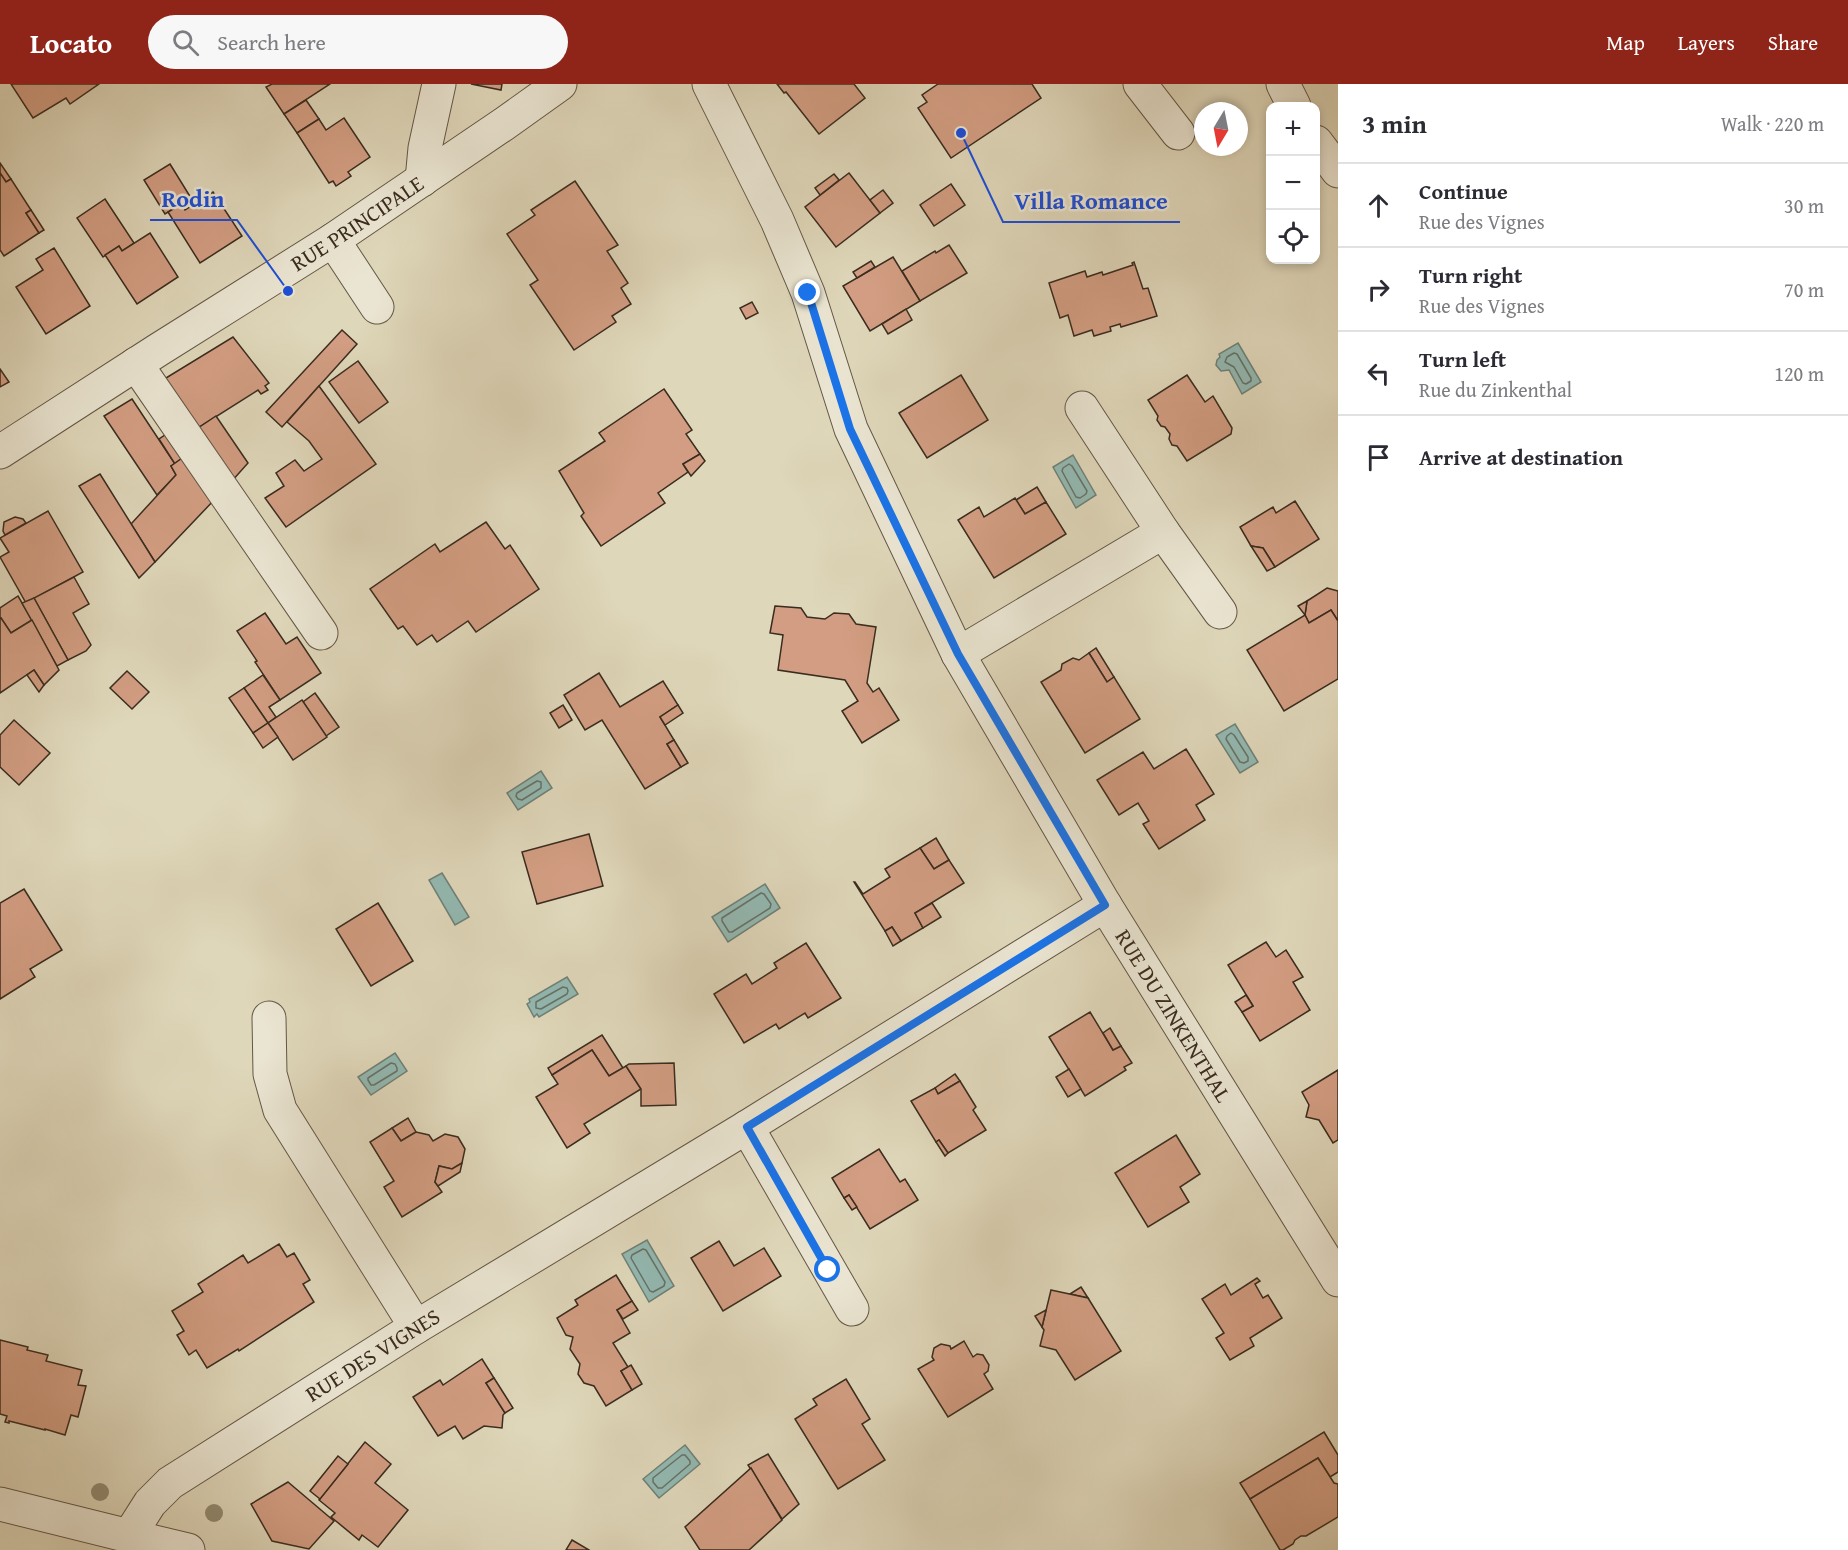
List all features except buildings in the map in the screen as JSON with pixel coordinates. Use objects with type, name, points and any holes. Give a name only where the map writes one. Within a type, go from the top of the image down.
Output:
[{"type":"street","points":[[422,180],[425,148],[439,84]]},
{"type":"street","name":"RUE PRINCIPALE","points":[[0,452],[333,240],[560,84]]},
{"type":"street","name":"RUE DU ZINKENTHAL","points":[[709,84],[777,220],[808,293],[850,429],[958,654],[1105,905],[1338,1280]]},
{"type":"street","points":[[1140,84],[1178,133]]},
{"type":"street","points":[[1283,84],[1292,102]]},
{"type":"street","points":[[1320,147],[1338,171]]},
{"type":"street","points":[[333,240],[377,307]]},
{"type":"street","points":[[136,364],[321,633]]},
{"type":"street","points":[[1083,408],[1163,532],[1220,612]]},
{"type":"street","points":[[958,654],[1163,532]]},
{"type":"street","name":"RUE DES VIGNES","points":[[129,1536],[150,1503],[170,1483],[416,1327],[747,1127],[1105,905]]},
{"type":"street","points":[[268,1018],[270,1074],[280,1110],[416,1327]]},
{"type":"street","points":[[747,1127],[852,1309]]},
{"type":"street","points":[[0,1504],[188,1550]]},
{"type":"water","points":[[1238,343],[1261,382],[1242,394],[1229,370],[1221,371],[1216,365],[1219,354]]},
{"type":"water","points":[[1073,455],[1096,495],[1076,508],[1053,467]]},
{"type":"water","points":[[1235,724],[1258,762],[1240,773],[1216,735]]},
{"type":"water","points":[[541,771],[552,788],[518,810],[507,793]]},
{"type":"water","points":[[442,873],[469,917],[455,925],[429,880]]},
{"type":"water","points":[[765,884],[780,908],[728,942],[712,917]]},
{"type":"water","points":[[567,977],[578,994],[539,1017],[537,1014],[534,1017],[527,1004],[530,1002],[529,999]]},
{"type":"water","points":[[395,1053],[407,1071],[371,1095],[358,1077]]},
{"type":"water","points":[[647,1240],[674,1286],[649,1302],[622,1254]]},
{"type":"water","points":[[685,1445],[700,1464],[659,1498],[643,1479]]},
{"type":"place","name":"Villa Romance","points":[[961,133]]},
{"type":"place","name":"Rodin","points":[[288,291]]},
{"type":"route","points":[[808,293],[850,429],[958,654],[1105,905],[747,1127],[828,1270]]}]
